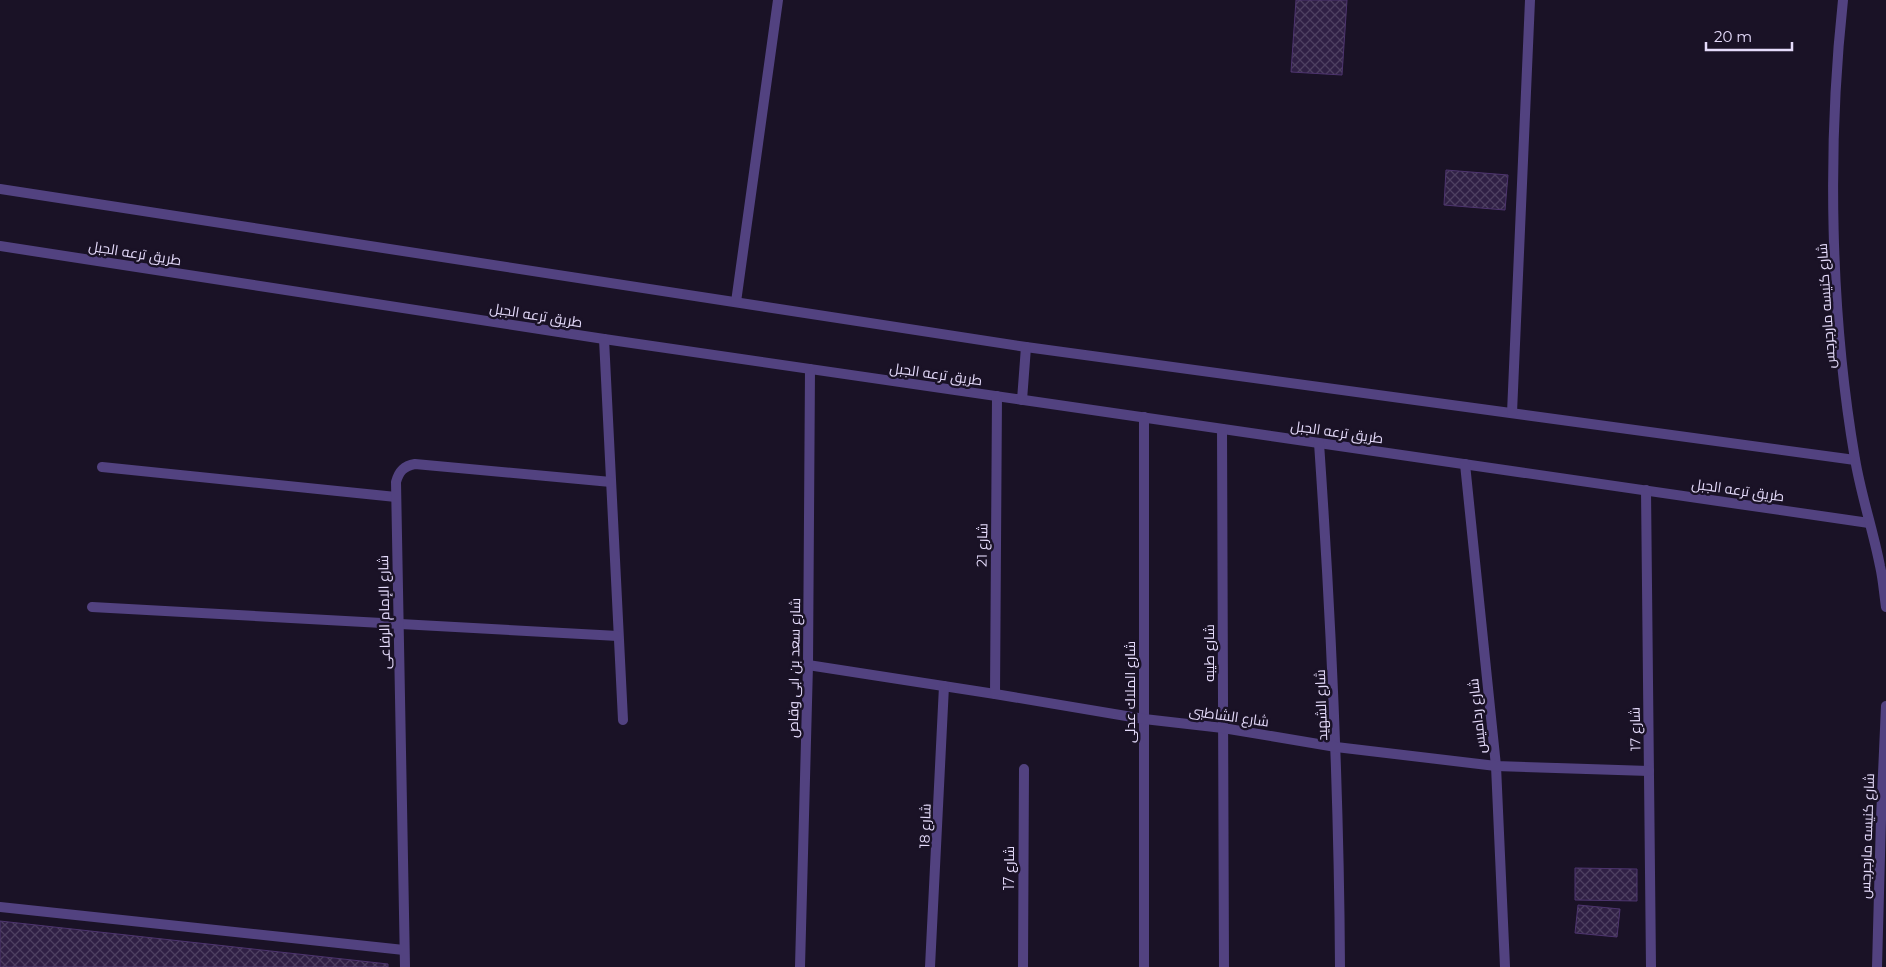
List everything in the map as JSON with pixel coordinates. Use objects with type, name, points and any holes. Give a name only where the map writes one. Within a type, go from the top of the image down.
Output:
[{"type":"street","points":[[736,302],[778,0]]},
{"type":"street","points":[[1512,413],[1530,0]]},
{"type":"street","name":"شارع كنيسه مارجرجس","points":[[1843,0],[1836,96],[1834,169],[1839,324],[1855,460],[1880,566],[1886,607]]},
{"type":"street","points":[[0,189],[1026,347],[1855,460]]},
{"type":"street","name":"طريق ترعه الجبل","points":[[0,246],[604,339],[1869,522]]},
{"type":"street","points":[[604,339],[623,720]]},
{"type":"street","points":[[1022,400],[1026,347]]},
{"type":"street","name":"شارع سعد بن ابى وقاص","points":[[800,967],[808,665],[810,369]]},
{"type":"street","name":"شارع 21","points":[[994,694],[997,396]]},
{"type":"street","name":"شارع الملاك عدلى","points":[[1144,418],[1144,967]]},
{"type":"street","name":"شارع طيبه","points":[[1222,429],[1224,967]]},
{"type":"street","name":"شارع الشهيد","points":[[1319,443],[1330,594],[1336,747],[1340,967]]},
{"type":"street","name":"شارع الإمام الرفاعى","points":[[405,967],[396,497],[398,475],[408,466],[415,464],[611,482]]},
{"type":"street","name":"شارع رداميس","points":[[1465,464],[1496,766],[1505,967]]},
{"type":"street","points":[[102,467],[396,497]]},
{"type":"street","name":"شارع 17","points":[[1646,490],[1651,967]]},
{"type":"street","points":[[92,607],[618,636]]},
{"type":"street","name":"شارع الشاطبى","points":[[808,665],[1144,719],[1223,728],[1336,747],[1496,766],[1649,771]]},
{"type":"street","name":"شارع 18","points":[[930,967],[944,686]]},
{"type":"street","name":"شارع كنيسه مارجرجس","points":[[1877,967],[1886,706]]},
{"type":"street","name":"شارع 17","points":[[1023,967],[1024,769]]},
{"type":"street","points":[[0,907],[404,950]]},
{"type":"building","points":[[1296,0],[1347,0],[1342,75],[1291,72]]},
{"type":"building","points":[[1446,170],[1508,175],[1505,210],[1444,205]]},
{"type":"building","points":[[1575,868],[1637,869],[1637,901],[1575,900]]},
{"type":"building","points":[[1578,905],[1620,909],[1617,937],[1575,933]]},
{"type":"building","points":[[0,921],[388,964],[388,967],[0,967]]}]
